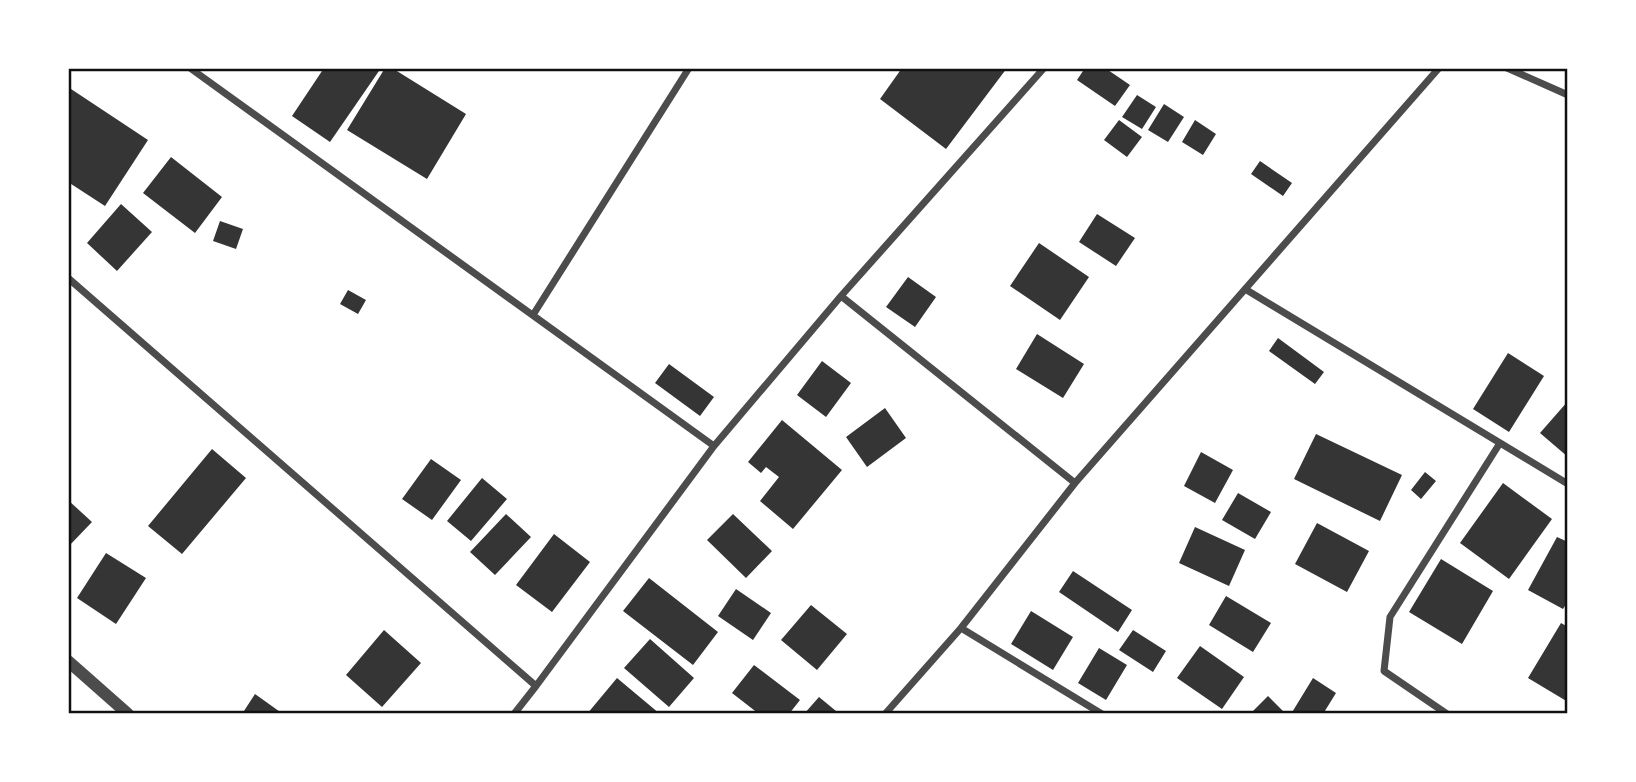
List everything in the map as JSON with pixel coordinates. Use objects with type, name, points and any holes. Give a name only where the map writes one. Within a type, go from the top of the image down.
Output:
[{"type":"street","points":[[190,68],[714,446]]},
{"type":"street","points":[[533,315],[689,68]]},
{"type":"street","points":[[514,714],[714,446],[841,296],[1044,68]]},
{"type":"street","points":[[885,714],[961,628],[1075,483],[1439,68]]},
{"type":"street","points":[[1507,68],[1568,95]]},
{"type":"street","points":[[68,278],[536,687]]},
{"type":"street","points":[[1245,289],[1568,484]]},
{"type":"street","points":[[841,296],[1075,483]]},
{"type":"street","points":[[1447,714],[1384,671],[1390,617],[1500,443]]},
{"type":"street","points":[[961,628],[1102,714]]},
{"type":"street","points":[[68,662],[128,714]]},
{"type":"building","points":[[324,68],[381,68],[330,142],[292,116]]},
{"type":"building","points":[[385,68],[392,68],[466,114],[427,179],[347,130]]},
{"type":"building","points":[[902,68],[1007,68],[946,149],[880,99]]},
{"type":"building","points":[[1085,68],[1105,68],[1130,85],[1115,106],[1077,80]]},
{"type":"building","points":[[71,89],[148,140],[105,206],[68,182],[68,93]]},
{"type":"building","points":[[1137,95],[1156,107],[1142,129],[1122,117]]},
{"type":"building","points":[[1164,104],[1184,117],[1168,142],[1148,130]]},
{"type":"building","points":[[1119,120],[1142,137],[1127,157],[1104,140]]},
{"type":"building","points":[[1195,120],[1216,134],[1203,155],[1182,142]]},
{"type":"building","points":[[171,157],[222,197],[195,233],[143,193]]},
{"type":"building","points":[[1260,161],[1292,183],[1283,196],[1251,174]]},
{"type":"building","points":[[121,204],[152,232],[117,271],[87,243]]},
{"type":"building","points":[[1097,214],[1135,238],[1116,266],[1079,242]]},
{"type":"building","points":[[220,221],[243,229],[236,249],[213,241]]},
{"type":"building","points":[[1039,243],[1089,277],[1060,320],[1010,286]]},
{"type":"building","points":[[908,277],[936,297],[915,327],[886,307]]},
{"type":"building","points":[[348,290],[366,300],[358,314],[340,304]]},
{"type":"building","points":[[1037,334],[1084,364],[1063,398],[1016,369]]},
{"type":"building","points":[[1278,338],[1324,372],[1315,384],[1269,351]]},
{"type":"building","points":[[1508,353],[1544,376],[1509,432],[1473,409]]},
{"type":"building","points":[[822,361],[851,383],[826,417],[797,395]]},
{"type":"building","points":[[669,364],[714,397],[700,416],[655,383]]},
{"type":"building","points":[[1568,401],[1568,457],[1540,433]]},
{"type":"building","points":[[885,408],[906,438],[867,467],[846,437]]},
{"type":"building","points":[[782,420],[842,470],[793,529],[760,501],[779,477],[766,467],[761,473],[748,462]]},
{"type":"building","points":[[1316,434],[1402,475],[1380,521],[1294,479]]},
{"type":"building","points":[[212,449],[246,478],[182,554],[148,526]]},
{"type":"building","points":[[1201,452],[1233,470],[1215,503],[1184,486]]},
{"type":"building","points":[[431,459],[461,480],[432,520],[402,499]]},
{"type":"building","points":[[1425,472],[1436,481],[1421,499],[1411,490]]},
{"type":"building","points":[[482,478],[507,499],[471,541],[447,521]]},
{"type":"building","points":[[1503,483],[1552,519],[1509,579],[1460,543]]},
{"type":"building","points":[[1238,493],[1271,512],[1255,539],[1222,520]]},
{"type":"building","points":[[68,500],[92,522],[68,547]]},
{"type":"building","points":[[506,514],[531,537],[495,575],[470,552]]},
{"type":"building","points":[[733,514],[772,551],[746,578],[707,540]]},
{"type":"building","points":[[1317,523],[1369,551],[1347,592],[1295,564]]},
{"type":"building","points":[[1195,527],[1245,550],[1229,586],[1179,563]]},
{"type":"building","points":[[554,534],[590,562],[552,612],[516,585]]},
{"type":"building","points":[[1557,537],[1568,542],[1568,601],[1563,609],[1528,590]]},
{"type":"building","points":[[106,553],[146,578],[116,624],[77,598]]},
{"type":"building","points":[[1441,559],[1493,591],[1462,644],[1409,612]]},
{"type":"building","points":[[1073,571],[1132,610],[1118,632],[1059,592]]},
{"type":"building","points":[[649,578],[718,632],[693,665],[623,611]]},
{"type":"building","points":[[736,589],[771,613],[753,640],[718,616]]},
{"type":"building","points":[[1226,596],[1271,623],[1253,652],[1209,625]]},
{"type":"building","points":[[811,605],[847,634],[817,670],[781,640]]},
{"type":"building","points":[[1031,611],[1073,637],[1053,670],[1011,644]]},
{"type":"building","points":[[1561,623],[1568,627],[1568,702],[1528,678]]},
{"type":"building","points":[[384,630],[421,663],[382,707],[346,675]]},
{"type":"building","points":[[1133,630],[1166,651],[1153,672],[1119,650]]},
{"type":"building","points":[[650,639],[694,678],[669,707],[624,668]]},
{"type":"building","points":[[1200,646],[1244,677],[1222,709],[1177,678]]},
{"type":"building","points":[[1099,648],[1127,665],[1106,700],[1078,683]]},
{"type":"building","points":[[754,665],[800,700],[789,714],[759,714],[732,693]]},
{"type":"building","points":[[617,678],[660,714],[587,714]]},
{"type":"building","points":[[1313,678],[1336,693],[1323,714],[1291,714]]},
{"type":"building","points":[[255,694],[283,714],[242,714]]},
{"type":"building","points":[[1268,696],[1284,712],[1250,714]]},
{"type":"building","points":[[819,697],[836,711],[834,714],[804,714]]}]
